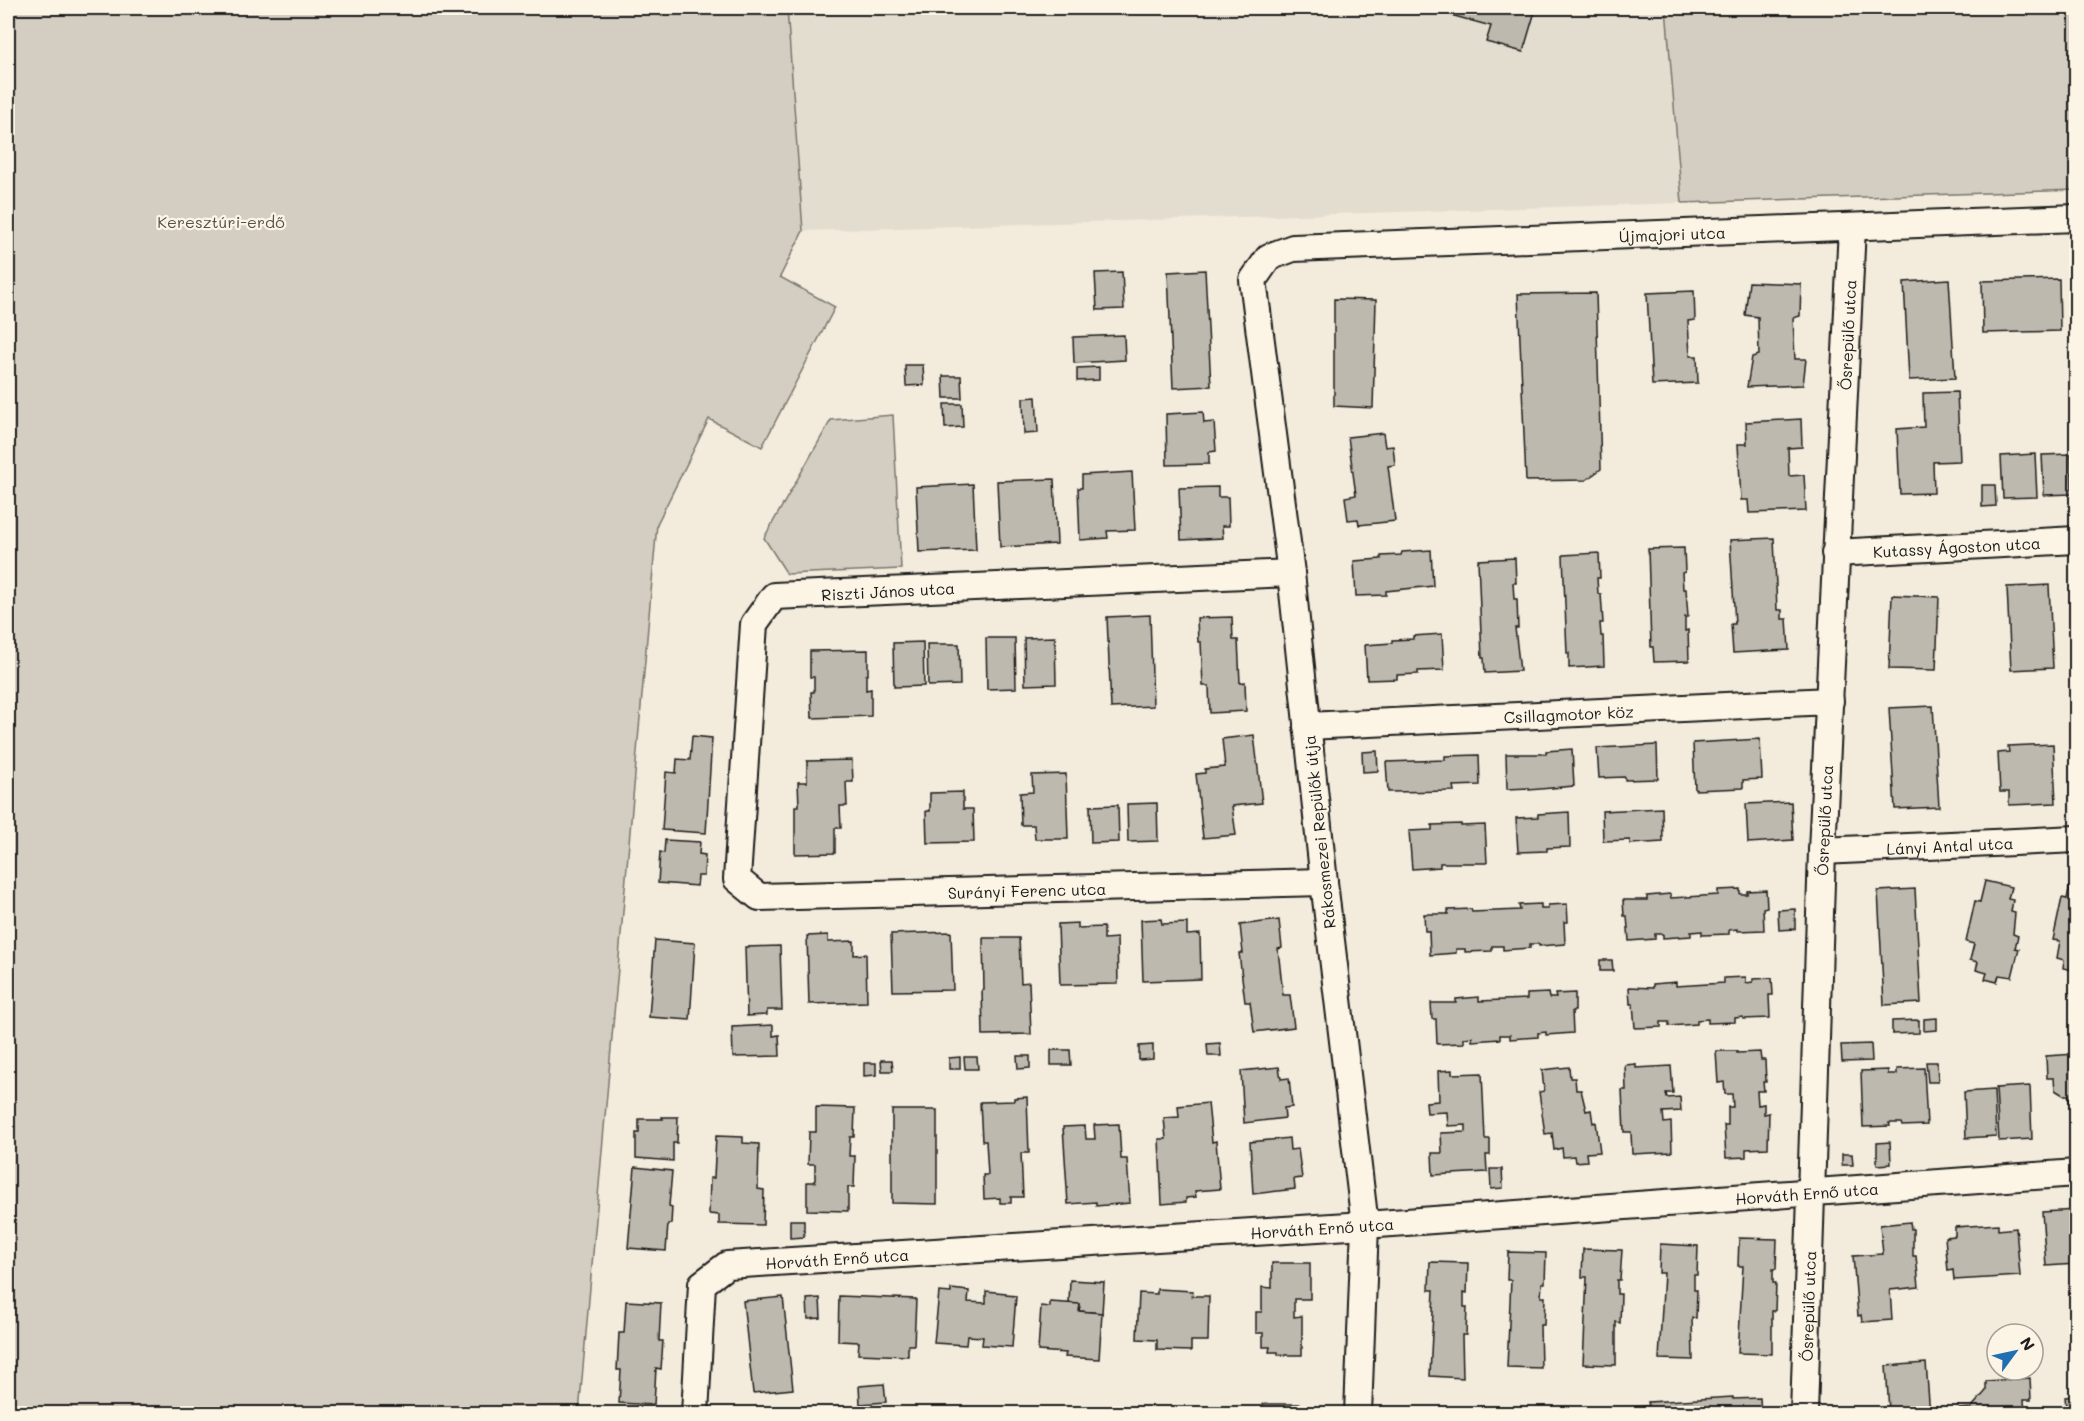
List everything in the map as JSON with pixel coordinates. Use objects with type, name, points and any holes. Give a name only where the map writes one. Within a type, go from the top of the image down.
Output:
[{"type":"street","name":"Újmajori utca","points":[[1269,257],[1293,248],[2076,218]]},
{"type":"street","name":"Ősrepülő utca","points":[[1804,1413],[1822,851],[1852,227]]},
{"type":"street","name":"Rákosmezei Repülők útja","points":[[1269,257],[1253,280],[1291,573],[1324,882],[1365,1225],[1358,1413]]},
{"type":"street","name":"Kutassy Ágoston utca","points":[[1835,552],[2076,540]]},
{"type":"street","name":"Riszti János utca","points":[[737,879],[754,624],[774,596],[1291,573]]},
{"type":"street","name":"Csillagmotor köz","points":[[1307,726],[1830,701]]},
{"type":"street","name":"Lányi Antal utca","points":[[1822,851],[2076,839]]},
{"type":"street","name":"Surányi Ferenc utca","points":[[737,879],[759,897],[1324,882]]},
{"type":"street","name":"Horváth Ernő utca","points":[[695,1413],[702,1284],[727,1265],[1365,1225],[2076,1173]]},
{"type":"shaded area","points":[[787,8],[1666,8],[1682,203],[803,231]]},
{"type":"green space","name":"Keresztúri-erdő","points":[[8,8],[787,8],[803,231],[780,277],[835,307],[762,447],[709,419],[657,524],[579,1413],[8,1413]]},
{"type":"green space","points":[[1666,8],[2076,8],[2076,190],[1682,203]]},
{"type":"green space","points":[[893,415],[901,569],[787,574],[764,538],[831,420]]},
{"type":"building","points":[[1425,8],[1536,8],[1523,52],[1486,42],[1491,26]]},
{"type":"building","points":[[1205,270],[1211,386],[1173,388],[1168,272]]},
{"type":"building","points":[[1122,272],[1124,309],[1097,310],[1095,273]]},
{"type":"building","points":[[1949,279],[1955,378],[1909,380],[1904,282]]},
{"type":"building","points":[[2059,279],[2060,331],[1983,333],[1982,281]]},
{"type":"building","points":[[1749,282],[1801,284],[1800,316],[1793,318],[1795,359],[1806,359],[1803,385],[1747,387],[1752,357],[1759,355],[1758,317],[1745,315]]},
{"type":"building","points":[[1694,291],[1695,320],[1688,321],[1690,356],[1697,356],[1698,383],[1652,385],[1647,293]]},
{"type":"building","points":[[1596,293],[1601,469],[1586,480],[1526,481],[1518,294]]},
{"type":"building","points":[[1334,299],[1376,300],[1373,408],[1334,406]]},
{"type":"building","points":[[1124,335],[1125,360],[1074,363],[1073,337]]},
{"type":"building","points":[[905,365],[923,365],[924,385],[906,386]]},
{"type":"building","points":[[1099,367],[1099,380],[1077,381],[1077,368]]},
{"type":"building","points":[[943,376],[961,376],[962,398],[944,398]]},
{"type":"building","points":[[1957,392],[1960,461],[1933,462],[1934,493],[1900,494],[1897,429],[1924,427],[1923,393]]},
{"type":"building","points":[[1036,397],[1038,433],[1024,434],[1023,398]]},
{"type":"building","points":[[944,404],[962,404],[963,427],[945,428]]},
{"type":"building","points":[[1203,412],[1204,423],[1214,422],[1216,451],[1209,452],[1209,464],[1167,465],[1166,414]]},
{"type":"building","points":[[1801,419],[1802,447],[1788,448],[1789,476],[1804,475],[1806,511],[1749,513],[1748,500],[1741,500],[1738,444],[1747,444],[1746,422]]},
{"type":"building","points":[[1383,433],[1385,447],[1393,446],[1395,465],[1388,466],[1395,521],[1359,525],[1358,519],[1348,520],[1345,497],[1356,495],[1348,437]]},
{"type":"building","points":[[2035,454],[2037,497],[2003,498],[2001,456]]},
{"type":"building","points":[[2071,454],[2072,494],[2044,495],[2042,455]]},
{"type":"building","points":[[1132,472],[1135,530],[1107,531],[1108,538],[1080,540],[1078,488],[1082,488],[1082,475]]},
{"type":"building","points":[[1054,479],[1057,544],[1000,547],[997,481]]},
{"type":"building","points":[[973,484],[976,550],[919,552],[916,487]]},
{"type":"building","points":[[1982,485],[1995,485],[1996,506],[1982,507]]},
{"type":"building","points":[[1218,487],[1218,497],[1228,497],[1229,526],[1222,526],[1223,538],[1181,540],[1179,488]]},
{"type":"building","points":[[1774,538],[1777,610],[1782,610],[1782,619],[1787,619],[1789,650],[1733,653],[1731,624],[1735,624],[1730,540]]},
{"type":"building","points":[[1684,548],[1685,572],[1682,573],[1683,589],[1686,589],[1688,617],[1685,617],[1685,631],[1688,630],[1689,661],[1654,662],[1653,647],[1651,647],[1648,549]]},
{"type":"building","points":[[1431,550],[1433,586],[1386,591],[1386,595],[1356,596],[1354,561],[1381,559],[1381,556],[1401,555],[1402,552]]},
{"type":"building","points":[[1599,553],[1600,578],[1597,578],[1598,594],[1601,594],[1603,623],[1600,623],[1604,666],[1569,668],[1563,555]]},
{"type":"building","points":[[1515,558],[1516,583],[1513,583],[1514,599],[1517,599],[1518,628],[1515,628],[1520,671],[1485,673],[1484,658],[1482,658],[1478,560]]},
{"type":"building","points":[[2049,585],[2053,668],[2011,670],[2007,587]]},
{"type":"building","points":[[2073,587],[2076,587],[2076,638]]},
{"type":"building","points":[[1892,595],[1939,597],[1936,670],[1889,669]]},
{"type":"building","points":[[1150,615],[1153,706],[1111,708],[1107,617]]},
{"type":"building","points":[[1232,617],[1233,640],[1238,640],[1240,683],[1245,682],[1246,711],[1210,713],[1209,686],[1203,686],[1201,642],[1198,642],[1197,618]]},
{"type":"building","points":[[1442,634],[1444,670],[1397,675],[1397,679],[1367,680],[1365,645],[1392,643],[1392,640],[1413,639],[1413,636]]},
{"type":"building","points":[[1055,637],[1056,684],[1025,685],[1024,638]]},
{"type":"building","points":[[986,638],[1015,638],[1016,688],[987,689]]},
{"type":"building","points":[[923,642],[924,686],[894,687],[893,643]]},
{"type":"building","points":[[927,644],[959,644],[960,685],[928,686]]},
{"type":"building","points":[[868,650],[866,690],[871,689],[871,716],[812,718],[811,692],[814,692],[814,677],[810,677],[810,651]]},
{"type":"building","points":[[1933,706],[1939,807],[1895,809],[1889,708]]},
{"type":"building","points":[[1254,735],[1262,803],[1232,806],[1236,835],[1203,838],[1196,774],[1205,773],[1205,769],[1225,767],[1222,739]]},
{"type":"building","points":[[692,736],[712,738],[706,833],[662,830],[666,772],[676,773],[677,759],[690,760]]},
{"type":"building","points":[[1760,739],[1762,779],[1743,780],[1743,788],[1695,790],[1693,743]]},
{"type":"building","points":[[2053,744],[2056,803],[2009,805],[2009,792],[2000,792],[1998,753],[2009,752],[2008,746]]},
{"type":"building","points":[[1657,745],[1658,779],[1599,778],[1597,748]]},
{"type":"building","points":[[1572,749],[1574,786],[1529,790],[1529,788],[1507,789],[1506,754],[1546,754],[1546,751]]},
{"type":"building","points":[[1377,751],[1378,771],[1363,772],[1362,752]]},
{"type":"building","points":[[1479,755],[1480,785],[1453,786],[1454,791],[1388,792],[1386,762],[1445,760],[1445,756]]},
{"type":"building","points":[[852,760],[853,782],[846,782],[847,806],[840,806],[841,828],[835,828],[835,853],[795,854],[795,806],[799,806],[798,782],[807,782],[807,761]]},
{"type":"building","points":[[1066,774],[1068,839],[1035,839],[1034,825],[1021,825],[1020,793],[1033,792],[1032,775]]},
{"type":"building","points":[[963,792],[963,809],[973,809],[974,842],[927,843],[926,811],[930,811],[930,793]]},
{"type":"building","points":[[1791,802],[1793,840],[1748,843],[1746,804]]},
{"type":"building","points":[[1157,803],[1158,841],[1128,842],[1127,804]]},
{"type":"building","points":[[1118,805],[1119,842],[1091,843],[1090,806]]},
{"type":"building","points":[[1662,808],[1663,842],[1630,844],[1630,840],[1603,841],[1602,811]]},
{"type":"building","points":[[1569,812],[1570,847],[1518,852],[1516,818]]},
{"type":"building","points":[[1461,824],[1461,826],[1485,825],[1487,863],[1440,863],[1440,867],[1412,869],[1409,831],[1432,830],[1432,825]]},
{"type":"building","points":[[665,840],[700,842],[699,854],[705,855],[704,876],[698,876],[697,886],[658,883],[660,852],[664,853]]},
{"type":"building","points":[[2071,879],[2076,880],[2076,978],[2072,977],[2073,970],[2063,968],[2064,960],[2057,958],[2060,941],[2053,940],[2062,898],[2067,899]]},
{"type":"building","points":[[1985,881],[2011,887],[2008,899],[2013,900],[2011,912],[2015,913],[2013,934],[2018,936],[2015,948],[2019,949],[2012,977],[1999,975],[1997,982],[1985,979],[1987,973],[1976,970],[1978,962],[1970,960],[1974,944],[1966,942],[1975,901],[1980,902]]},
{"type":"building","points":[[1740,889],[1740,894],[1747,894],[1747,891],[1766,890],[1767,907],[1763,908],[1764,930],[1737,931],[1737,929],[1729,930],[1729,934],[1702,935],[1702,931],[1691,932],[1691,936],[1663,938],[1663,934],[1655,934],[1655,939],[1629,941],[1623,900],[1647,900],[1647,896],[1670,894],[1671,898],[1718,895],[1718,890]]},
{"type":"building","points":[[1915,889],[1921,1003],[1884,1005],[1878,891]]},
{"type":"building","points":[[1541,904],[1541,909],[1548,909],[1548,905],[1567,904],[1568,922],[1564,922],[1565,944],[1539,946],[1539,944],[1530,944],[1530,948],[1503,950],[1503,946],[1492,946],[1492,951],[1465,952],[1465,949],[1456,949],[1456,953],[1430,955],[1429,931],[1425,931],[1424,914],[1448,914],[1448,910],[1471,909],[1472,912],[1520,910],[1519,905]]},
{"type":"building","points":[[1795,909],[1795,929],[1779,930],[1778,910]]},
{"type":"building","points":[[1161,919],[1162,924],[1187,923],[1187,935],[1200,934],[1201,979],[1143,981],[1141,920]]},
{"type":"building","points":[[1279,920],[1282,948],[1278,949],[1283,995],[1290,995],[1294,1027],[1254,1032],[1250,1002],[1245,1002],[1239,953],[1243,953],[1240,925]]},
{"type":"building","points":[[1078,923],[1078,928],[1104,927],[1104,939],[1117,938],[1118,984],[1060,985],[1058,924]]},
{"type":"building","points":[[951,932],[953,990],[893,991],[891,934]]},
{"type":"building","points":[[828,935],[828,942],[854,941],[854,955],[866,954],[867,1002],[809,1004],[807,936]]},
{"type":"building","points":[[983,938],[1019,938],[1021,983],[1029,982],[1031,1034],[983,1035]]},
{"type":"building","points":[[655,940],[695,943],[690,1020],[649,1017]]},
{"type":"building","points":[[780,946],[782,1010],[767,1010],[767,1015],[747,1016],[745,947]]},
{"type":"building","points":[[1600,960],[1612,960],[1613,971],[1600,971]]},
{"type":"building","points":[[1746,977],[1746,983],[1753,982],[1753,979],[1772,978],[1773,995],[1769,995],[1770,1018],[1743,1019],[1743,1017],[1735,1018],[1735,1022],[1708,1023],[1708,1019],[1697,1020],[1697,1024],[1669,1026],[1669,1022],[1661,1022],[1661,1027],[1635,1028],[1629,987],[1653,988],[1653,984],[1676,982],[1676,986],[1724,983],[1724,978]]},
{"type":"building","points":[[1548,993],[1549,998],[1556,998],[1555,994],[1575,993],[1575,1011],[1572,1011],[1573,1033],[1546,1035],[1546,1032],[1538,1033],[1538,1037],[1510,1039],[1510,1035],[1500,1035],[1500,1039],[1472,1041],[1472,1037],[1464,1038],[1464,1043],[1437,1044],[1436,1019],[1432,1019],[1431,1003],[1456,1003],[1456,999],[1479,997],[1479,1001],[1527,999],[1527,994]]},
{"type":"building","points":[[1937,1018],[1937,1030],[1924,1031],[1924,1019]]},
{"type":"building","points":[[1919,1020],[1919,1033],[1892,1034],[1892,1021]]},
{"type":"building","points":[[773,1025],[773,1036],[779,1035],[780,1056],[733,1057],[732,1027]]},
{"type":"building","points":[[1220,1043],[1221,1056],[1208,1056],[1207,1044]]},
{"type":"building","points":[[1871,1044],[1872,1061],[1842,1062],[1841,1045]]},
{"type":"building","points":[[1153,1045],[1153,1059],[1139,1060],[1139,1046]]},
{"type":"building","points":[[1051,1050],[1070,1050],[1071,1065],[1051,1065]]},
{"type":"building","points":[[1716,1051],[1760,1052],[1761,1060],[1765,1060],[1764,1091],[1757,1091],[1758,1105],[1764,1104],[1764,1114],[1769,1113],[1768,1148],[1746,1149],[1746,1157],[1726,1158],[1724,1125],[1728,1125],[1728,1107],[1733,1107],[1732,1094],[1725,1094],[1724,1082],[1718,1083]]},
{"type":"building","points":[[2076,1054],[2076,1138],[2072,1139],[2069,1095],[2063,1095],[2055,1090],[2054,1078],[2047,1078],[2046,1056]]},
{"type":"building","points":[[1017,1056],[1030,1056],[1030,1068],[1018,1069]]},
{"type":"building","points":[[960,1057],[960,1069],[949,1069],[949,1058]]},
{"type":"building","points":[[964,1057],[977,1057],[978,1069],[965,1069]]},
{"type":"building","points":[[881,1060],[892,1060],[893,1071],[882,1071]]},
{"type":"building","points":[[1926,1062],[1937,1062],[1938,1082],[1928,1082]]},
{"type":"building","points":[[864,1063],[876,1063],[876,1075],[864,1076]]},
{"type":"building","points":[[1636,1064],[1636,1068],[1671,1066],[1673,1093],[1666,1093],[1667,1098],[1680,1097],[1681,1111],[1663,1112],[1664,1123],[1671,1122],[1672,1152],[1632,1154],[1631,1132],[1624,1132],[1622,1090],[1626,1090],[1625,1065]]},
{"type":"building","points":[[1279,1067],[1281,1079],[1289,1078],[1292,1107],[1284,1108],[1285,1118],[1244,1123],[1241,1071]]},
{"type":"building","points":[[1569,1067],[1570,1078],[1575,1078],[1576,1090],[1581,1090],[1586,1111],[1591,1110],[1593,1123],[1596,1122],[1600,1152],[1586,1153],[1587,1161],[1575,1162],[1574,1156],[1563,1157],[1562,1148],[1554,1150],[1552,1133],[1545,1134],[1539,1092],[1544,1091],[1542,1070]]},
{"type":"building","points":[[1924,1068],[1927,1125],[1902,1126],[1901,1123],[1889,1123],[1890,1126],[1863,1127],[1861,1071],[1888,1070],[1888,1074],[1897,1074],[1897,1069]]},
{"type":"building","points":[[1452,1070],[1452,1074],[1482,1073],[1485,1139],[1490,1139],[1490,1155],[1486,1155],[1487,1172],[1433,1175],[1432,1153],[1442,1153],[1441,1133],[1466,1132],[1466,1125],[1448,1126],[1447,1112],[1427,1113],[1426,1102],[1439,1101],[1438,1071]]},
{"type":"building","points":[[2030,1086],[2032,1139],[1999,1141],[1996,1088]]},
{"type":"building","points":[[1994,1090],[1996,1136],[1966,1138],[1964,1092]]},
{"type":"building","points":[[1027,1097],[1029,1153],[1021,1153],[1023,1197],[1011,1197],[1011,1203],[1000,1203],[1000,1198],[984,1199],[983,1175],[988,1175],[986,1141],[982,1141],[980,1102],[1014,1101],[1014,1098]]},
{"type":"building","points":[[1208,1103],[1212,1142],[1216,1141],[1220,1189],[1195,1191],[1196,1197],[1186,1198],[1186,1202],[1162,1204],[1159,1139],[1166,1139],[1164,1118],[1179,1117],[1178,1106]]},
{"type":"building","points":[[816,1107],[855,1108],[854,1137],[850,1137],[849,1156],[855,1156],[854,1187],[848,1187],[848,1211],[807,1210],[807,1182],[815,1182],[815,1164],[808,1164],[809,1132],[816,1132]]},
{"type":"building","points":[[892,1110],[937,1110],[937,1204],[892,1203]]},
{"type":"building","points":[[662,1117],[678,1117],[677,1143],[673,1143],[673,1161],[636,1158],[636,1133],[639,1133],[639,1119],[663,1119]]},
{"type":"building","points":[[1119,1124],[1121,1159],[1127,1159],[1130,1203],[1096,1206],[1096,1202],[1068,1204],[1063,1127],[1085,1126],[1086,1139],[1095,1139],[1094,1125]]},
{"type":"building","points":[[716,1136],[743,1137],[743,1143],[759,1144],[758,1189],[764,1190],[763,1225],[719,1224],[719,1215],[709,1214],[710,1178],[714,1178]]},
{"type":"building","points":[[1289,1138],[1290,1150],[1298,1149],[1302,1178],[1294,1179],[1295,1189],[1253,1194],[1250,1142]]},
{"type":"building","points":[[1890,1142],[1891,1164],[1877,1165],[1877,1143]]},
{"type":"building","points":[[1842,1154],[1852,1154],[1853,1165],[1842,1165]]},
{"type":"building","points":[[635,1167],[672,1171],[669,1206],[672,1207],[671,1224],[668,1224],[666,1251],[628,1248]]},
{"type":"building","points":[[1490,1169],[1502,1169],[1503,1188],[1491,1189]]},
{"type":"building","points":[[2076,1210],[2076,1264],[2046,1266],[2042,1212]]},
{"type":"building","points":[[790,1220],[804,1220],[804,1237],[790,1238]]},
{"type":"building","points":[[1910,1222],[1911,1229],[1913,1229],[1913,1256],[1916,1256],[1919,1287],[1890,1290],[1892,1320],[1862,1322],[1861,1315],[1858,1316],[1853,1256],[1883,1254],[1880,1225]]},
{"type":"building","points":[[1998,1224],[1998,1230],[2016,1228],[2020,1276],[1954,1280],[1953,1270],[1948,1271],[1945,1237],[1955,1236],[1955,1227]]},
{"type":"building","points":[[1739,1238],[1777,1239],[1776,1269],[1773,1269],[1773,1283],[1776,1283],[1775,1311],[1772,1311],[1772,1354],[1738,1353],[1743,1266],[1738,1266]]},
{"type":"building","points":[[1660,1244],[1698,1246],[1697,1275],[1694,1275],[1694,1290],[1697,1290],[1696,1318],[1692,1318],[1693,1360],[1659,1359],[1664,1273],[1659,1273]]},
{"type":"building","points":[[1583,1249],[1622,1250],[1620,1280],[1617,1280],[1617,1294],[1621,1294],[1620,1323],[1616,1322],[1616,1365],[1583,1364],[1587,1277],[1582,1277]]},
{"type":"building","points":[[1508,1252],[1546,1253],[1545,1283],[1542,1283],[1541,1297],[1545,1297],[1544,1325],[1540,1325],[1541,1368],[1507,1367],[1511,1280],[1507,1280]]},
{"type":"building","points":[[1430,1262],[1468,1263],[1467,1293],[1464,1292],[1464,1307],[1467,1307],[1466,1335],[1462,1335],[1463,1378],[1430,1376],[1434,1290],[1429,1290]]},
{"type":"building","points":[[1272,1263],[1310,1263],[1310,1299],[1294,1299],[1294,1317],[1302,1316],[1302,1355],[1278,1355],[1278,1352],[1269,1352],[1270,1347],[1263,1347],[1263,1333],[1256,1333],[1256,1312],[1262,1312],[1262,1287],[1272,1288]]},
{"type":"building","points":[[1070,1280],[1104,1282],[1102,1313],[1079,1311],[1080,1304],[1069,1304]]},
{"type":"building","points":[[951,1289],[969,1291],[968,1302],[986,1303],[986,1291],[1016,1296],[1012,1347],[982,1345],[983,1337],[967,1336],[966,1345],[934,1343],[939,1292],[951,1293]]},
{"type":"building","points":[[1157,1289],[1193,1291],[1192,1296],[1209,1296],[1208,1341],[1191,1341],[1191,1351],[1157,1350],[1157,1340],[1137,1339],[1139,1293],[1157,1294]]},
{"type":"building","points":[[839,1296],[916,1299],[914,1345],[908,1345],[908,1356],[858,1354],[859,1342],[838,1341]]},
{"type":"building","points":[[783,1297],[793,1389],[753,1393],[743,1301]]},
{"type":"building","points":[[820,1298],[821,1318],[808,1319],[807,1299]]},
{"type":"building","points":[[626,1301],[661,1303],[659,1341],[663,1341],[661,1369],[656,1368],[654,1405],[619,1403],[621,1370],[617,1370],[619,1333],[624,1333]]},
{"type":"building","points":[[1050,1302],[1080,1304],[1079,1311],[1102,1313],[1099,1359],[1065,1357],[1066,1353],[1038,1351],[1041,1306],[1050,1307]]},
{"type":"building","points":[[1926,1363],[1930,1414],[1853,1414],[1889,1410],[1886,1366]]},
{"type":"building","points":[[1986,1382],[2030,1382],[2031,1400],[2024,1400],[2025,1414],[1958,1414],[1958,1409],[1971,1408],[1986,1391]]},
{"type":"building","points":[[884,1384],[886,1402],[860,1404],[859,1386]]},
{"type":"building","points":[[2076,1396],[2076,1414],[2063,1414],[2062,1408],[2066,1407],[2065,1397]]},
{"type":"building","points":[[1733,1397],[1733,1399],[1760,1398],[1761,1414],[1622,1414],[1621,1408],[1649,1406],[1648,1402]]},
{"type":"building","points":[[1263,1404],[1301,1404],[1301,1414],[1263,1414]]}]
